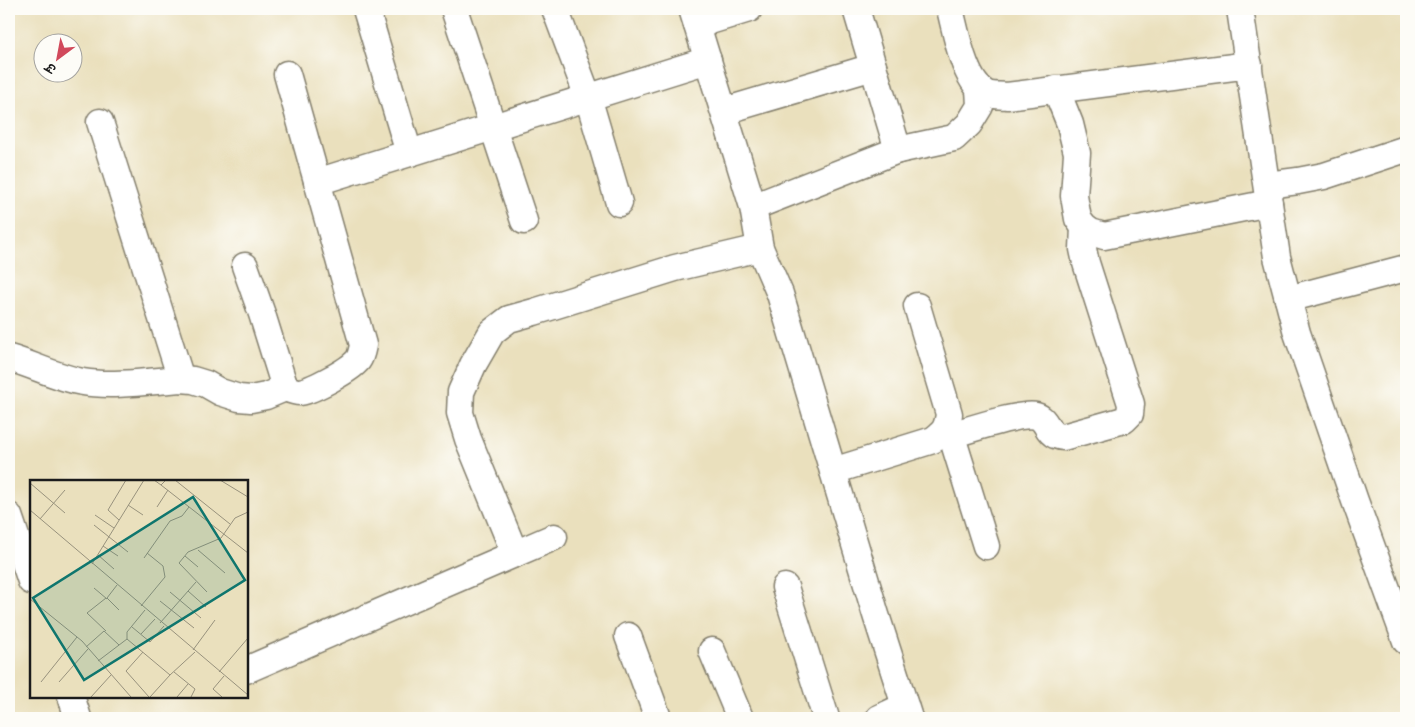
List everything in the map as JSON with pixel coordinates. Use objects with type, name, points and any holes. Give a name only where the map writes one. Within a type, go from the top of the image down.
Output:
[{"type":"street","points":[[366,9],[409,153]]},
{"type":"street","points":[[454,9],[524,221]]},
{"type":"street","points":[[555,9],[588,97],[619,203]]},
{"type":"street","points":[[749,9],[694,17],[753,207],[760,248],[780,294],[907,712],[879,718]]},
{"type":"street","points":[[856,9],[898,150]]},
{"type":"street","points":[[950,9],[972,79],[979,88],[989,94],[1007,96],[1249,65]]},
{"type":"street","points":[[1240,9],[1277,257],[1288,299],[1297,333],[1406,641]]},
{"type":"street","points":[[317,182],[708,60]]},
{"type":"street","points":[[724,111],[873,68]]},
{"type":"street","points":[[245,266],[285,388],[293,392],[300,392],[313,388],[351,367],[360,358],[363,345],[287,74]]},
{"type":"street","points":[[753,207],[898,150],[954,138],[969,124],[980,106],[979,88]]},
{"type":"street","points":[[1056,90],[1074,137],[1077,153],[1074,196],[1078,219],[1091,232],[1104,236],[1268,194],[1298,181],[1324,176],[1406,149]]},
{"type":"street","points":[[100,122],[181,379]]},
{"type":"street","points":[[833,471],[933,440],[950,429],[1029,415],[1037,416],[1044,420],[1048,429],[1054,435],[1063,437],[1124,420],[1130,414],[1131,404],[1086,263],[1083,249],[1084,227]]},
{"type":"street","points":[[515,554],[468,439],[460,413],[461,392],[473,365],[492,332],[510,319],[676,268],[760,248]]},
{"type":"street","points":[[1288,299],[1406,268]]},
{"type":"street","points":[[917,306],[949,414],[950,429],[986,546]]},
{"type":"street","points":[[9,358],[83,382],[117,383],[193,380],[238,398],[251,399],[266,396],[285,388]]},
{"type":"street","points":[[9,516],[30,578]]},
{"type":"street","points":[[248,669],[554,537]]},
{"type":"street","points":[[785,587],[826,718]]},
{"type":"street","points":[[628,636],[658,718]]},
{"type":"street","points":[[712,651],[740,718]]},
{"type":"street","points":[[71,697],[78,718]]}]
